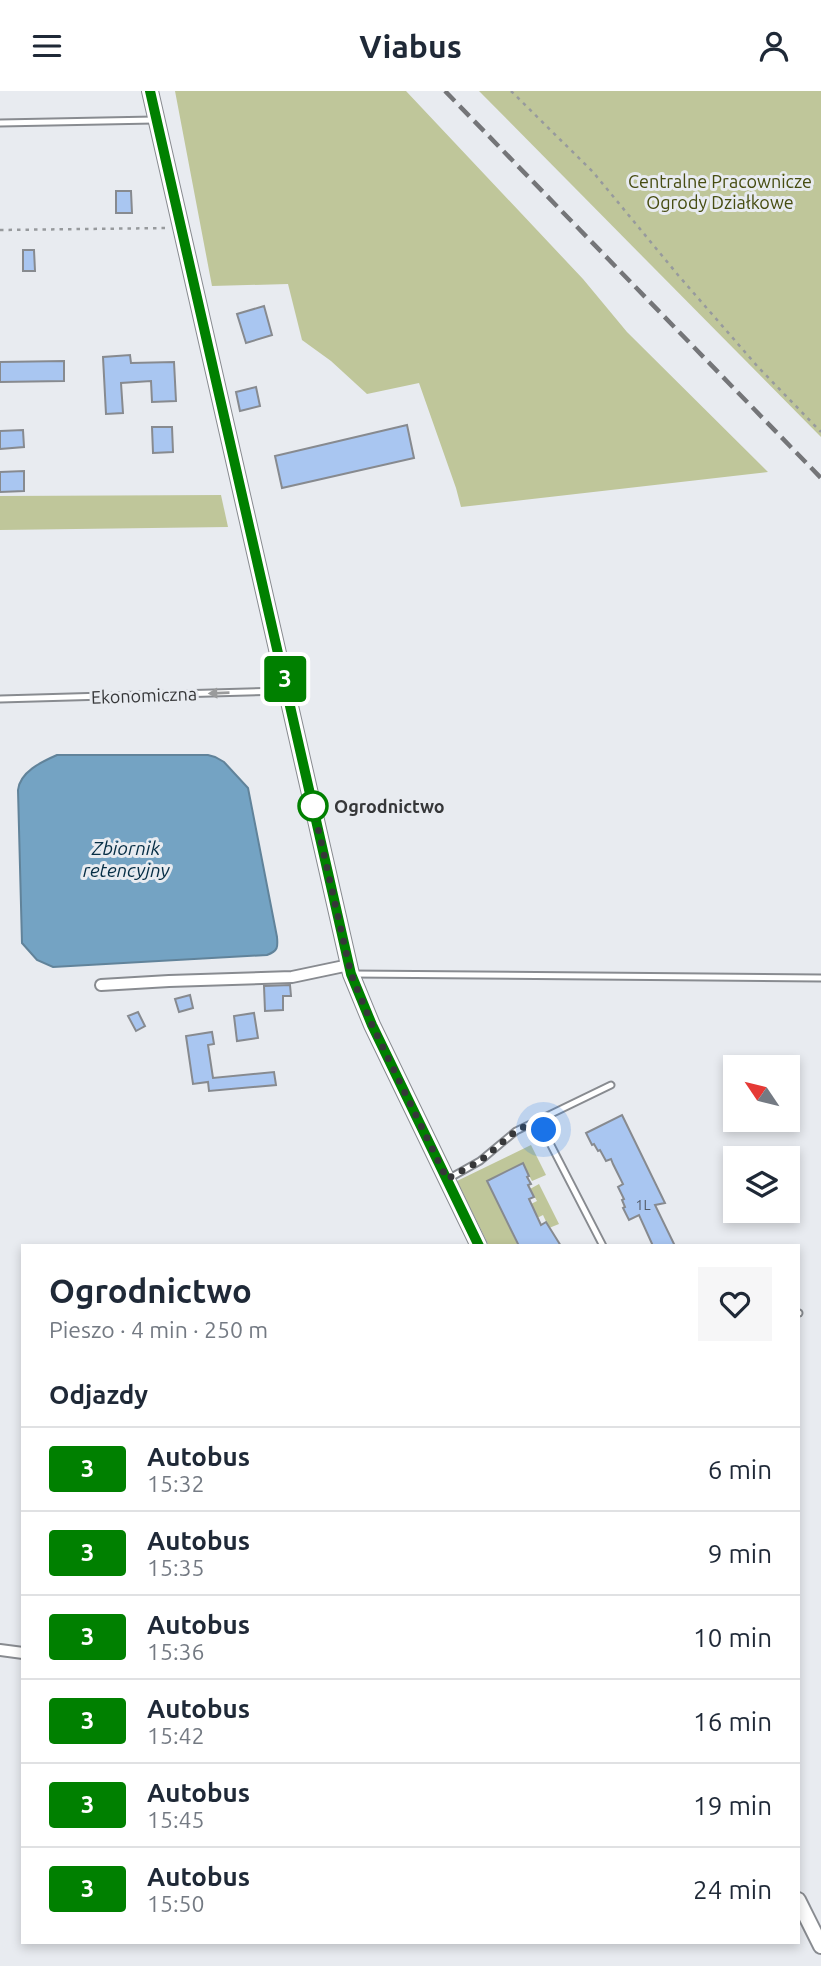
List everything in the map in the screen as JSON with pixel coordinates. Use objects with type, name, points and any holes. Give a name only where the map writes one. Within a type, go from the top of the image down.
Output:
[{"type":"street","points":[[150,91],[350,970],[372,1025],[479,1244]]},
{"type":"street","points":[[101,985],[292,977],[350,970]]},
{"type":"street","points":[[0,1650],[21,1653]]},
{"type":"street","points":[[800,1905],[821,1946]]},
{"type":"lane","points":[[0,123],[157,120]]},
{"type":"lane","name":"Ekonomiczna","points":[[0,698],[287,691]]},
{"type":"lane","points":[[350,970],[821,978]]},
{"type":"lane","points":[[447,1179],[480,1161],[516,1131],[611,1085]]},
{"type":"lane","points":[[538,1120],[602,1244]]},
{"type":"path","points":[[511,91],[593,172],[758,367],[821,432]]},
{"type":"path","points":[[0,230],[181,228]]},
{"type":"green space","points":[[175,91],[406,91],[583,279],[627,332],[768,472],[461,507],[419,383],[367,394],[331,361],[302,340],[288,284],[212,286]]},
{"type":"green space","name":"Centralne Pracownicze Ogrody Działkowe","points":[[479,91],[821,91],[821,437]]},
{"type":"green space","points":[[221,495],[228,527],[0,530],[0,496]]},
{"type":"green space","points":[[531,1145],[546,1175],[532,1181],[523,1164],[487,1182],[505,1217],[537,1201],[530,1189],[539,1184],[559,1224],[549,1228],[543,1215],[511,1231],[517,1244],[488,1244],[457,1181]]},
{"type":"water","name":"Zbiornik retencyjny","points":[[57,755],[208,755],[224,762],[248,788],[277,937],[275,950],[267,955],[53,967],[37,960],[22,943],[18,790],[27,773]]},
{"type":"building","points":[[116,191],[131,191],[132,213],[116,213]]},
{"type":"building","points":[[23,250],[34,250],[35,271],[23,271]]},
{"type":"building","points":[[264,306],[272,335],[246,343],[237,314]]},
{"type":"building","points":[[130,355],[131,363],[174,362],[176,401],[152,402],[151,381],[121,383],[123,413],[106,414],[103,357]]},
{"type":"building","points":[[64,361],[64,381],[0,382],[0,362]]},
{"type":"building","points":[[256,387],[260,406],[240,411],[236,392]]},
{"type":"building","points":[[407,425],[414,458],[282,488],[275,456]]},
{"type":"building","points":[[152,427],[172,427],[173,452],[153,453]]},
{"type":"building","points":[[23,430],[24,447],[0,449],[0,431]]},
{"type":"building","points":[[24,471],[24,491],[0,492],[0,472]]},
{"type":"building","points":[[290,985],[291,996],[283,996],[283,1010],[265,1011],[264,986]]},
{"type":"building","points":[[190,995],[193,1008],[179,1012],[175,999]]},
{"type":"building","points":[[138,1012],[145,1026],[136,1031],[128,1016]]},
{"type":"building","points":[[254,1013],[258,1038],[237,1041],[234,1016]]},
{"type":"building","points":[[212,1032],[214,1044],[208,1045],[213,1078],[274,1072],[276,1085],[209,1091],[208,1082],[193,1084],[186,1036]]},
{"type":"building","points":[[622,1115],[665,1203],[655,1205],[674,1244],[652,1244],[639,1215],[629,1220],[618,1187],[623,1184],[611,1159],[606,1161],[586,1133]]},
{"type":"building","points":[[523,1163],[534,1197],[529,1199],[541,1225],[546,1222],[560,1244],[518,1244],[487,1181]]},
{"type":"railway","points":[[445,91],[821,478]]},
{"type":"bus line","name":"3","points":[[150,91],[351,974],[372,1025],[478,1244]]},
{"type":"place","name":"Ogrodnictwo","points":[[313,806]]},
{"type":"route","points":[[313,806],[351,974],[372,1025],[447,1179],[480,1161],[516,1131],[538,1120],[544,1130]]}]
